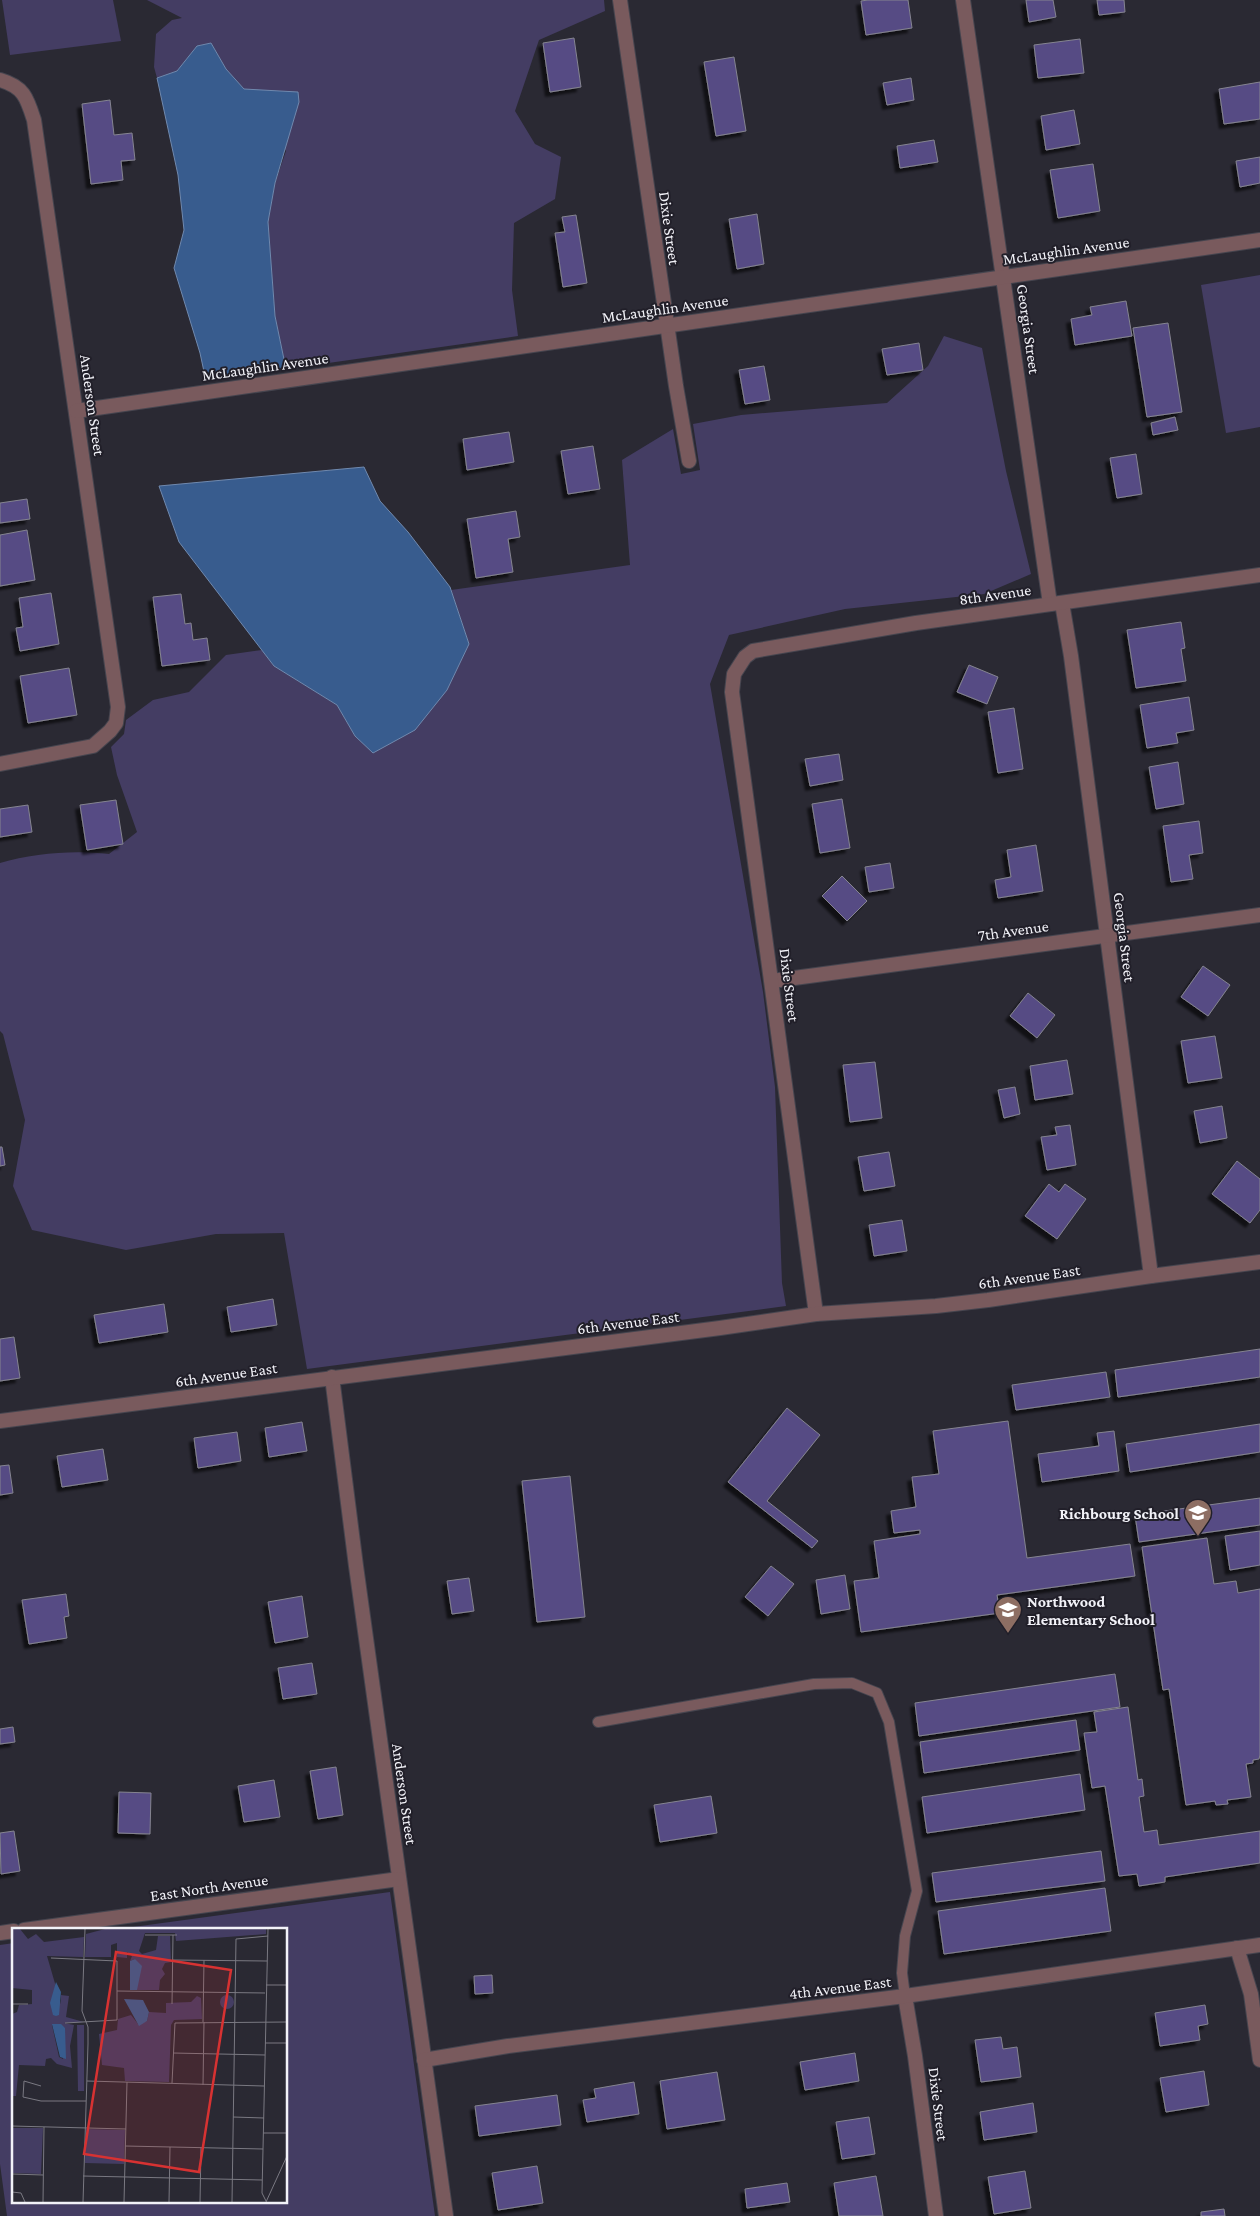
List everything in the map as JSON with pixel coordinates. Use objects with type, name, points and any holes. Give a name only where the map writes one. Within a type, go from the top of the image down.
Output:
[{"type":"street","name":"Dixie Street","points":[[620,0],[667,325],[689,460]]},
{"type":"street","name":"Georgia Street","points":[[963,0],[1004,277],[1107,934],[1152,1276]]},
{"type":"street","name":"Anderson Street","points":[[0,80],[17,87],[27,98],[34,120],[118,707],[116,723],[94,746],[0,764]]},
{"type":"street","name":"McLaughlin Avenue","points":[[76,411],[1260,240]]},
{"type":"street","name":"8th Avenue","points":[[741,664],[753,651],[787,644],[1260,574]]},
{"type":"street","name":"Dixie Street","points":[[741,664],[734,674],[732,692],[816,1314]]},
{"type":"street","name":"7th Avenue","points":[[772,981],[1107,934],[1260,915]]},
{"type":"street","name":"6th Avenue East","points":[[0,1420],[720,1328],[816,1314],[936,1306],[1260,1262]]},
{"type":"street","name":"Anderson Street","points":[[332,1377],[446,2216]]},
{"type":"street","name":"East North Avenue","points":[[39,1928],[399,1879]]},
{"type":"street","name":"4th Avenue East","points":[[424,2060],[508,2046],[905,1996],[1260,1945]]},
{"type":"street","points":[[1237,1948],[1251,1994],[1260,2060]]},
{"type":"street","name":"Dixie Street","points":[[905,1996],[915,2056],[936,2216]]},
{"type":"lane","points":[[598,1722],[814,1684],[852,1683],[877,1693],[889,1722],[916,1891],[905,1936],[902,1973],[905,1996]]},
{"type":"shaded area","points":[[2,0],[113,0],[121,41],[10,55]]},
{"type":"shaded area","points":[[147,0],[604,0],[605,11],[539,40],[515,111],[535,144],[561,157],[555,199],[514,223],[512,290],[518,336],[286,369],[275,316],[268,222],[275,183],[286,151],[244,89],[226,69],[211,43],[197,46],[177,71],[157,78],[154,67],[156,34],[172,20],[182,18]]},
{"type":"shaded area","points":[[1260,275],[1260,427],[1226,433],[1201,285]]},
{"type":"shaded area","points":[[944,336],[982,348],[1006,471],[1031,574],[984,594],[845,609],[729,635],[710,684],[763,992],[775,1087],[782,1283],[786,1306],[307,1369],[284,1233],[216,1234],[126,1250],[32,1230],[13,1186],[25,1120],[3,1034],[0,1031],[0,863],[54,853],[82,852],[109,854],[137,832],[117,775],[111,747],[124,734],[126,720],[153,700],[189,692],[226,655],[262,650],[274,666],[337,705],[355,736],[469,644],[451,590],[630,565],[622,460],[673,429],[681,474],[700,470],[693,424],[741,415],[887,403],[928,366]]},
{"type":"shaded area","points":[[390,1892],[435,2216],[7,2216],[0,2164],[0,1945],[12,1943],[12,2204],[288,2204],[288,1928],[126,1928]]},
{"type":"water","points":[[211,43],[226,69],[244,89],[298,92],[299,102],[275,183],[268,222],[275,316],[286,369],[206,381],[200,353],[174,268],[184,230],[178,175],[157,78],[177,71],[197,46]]},
{"type":"water","points":[[364,467],[380,501],[408,532],[450,587],[469,644],[447,690],[415,730],[373,753],[355,736],[337,705],[274,666],[179,542],[159,486]]},
{"type":"building","points":[[908,0],[912,28],[866,35],[861,1]]},
{"type":"building","points":[[1026,0],[1053,0],[1056,17],[1029,22]]},
{"type":"building","points":[[1097,0],[1124,0],[1125,12],[1099,15]]},
{"type":"building","points":[[574,38],[581,87],[550,92],[543,43]]},
{"type":"building","points":[[1080,39],[1084,73],[1038,78],[1034,45]]},
{"type":"building","points":[[734,57],[746,131],[716,136],[704,62]]},
{"type":"building","points":[[911,78],[914,100],[887,105],[883,83]]},
{"type":"building","points":[[1260,82],[1260,119],[1224,124],[1219,89]]},
{"type":"building","points":[[110,100],[114,135],[132,133],[135,160],[121,161],[123,180],[91,184],[82,104]]},
{"type":"building","points":[[1074,110],[1080,144],[1046,150],[1041,116]]},
{"type":"building","points":[[934,140],[938,162],[900,168],[897,146]]},
{"type":"building","points":[[1260,157],[1260,183],[1240,187],[1236,161]]},
{"type":"building","points":[[1093,164],[1100,211],[1058,218],[1050,170]]},
{"type":"building","points":[[757,214],[764,264],[737,269],[729,219]]},
{"type":"building","points":[[576,215],[587,283],[563,287],[555,233],[565,232],[562,217]]},
{"type":"building","points":[[1126,301],[1132,336],[1075,345],[1071,319],[1092,315],[1090,307]]},
{"type":"building","points":[[1168,323],[1182,412],[1147,417],[1133,328]]},
{"type":"building","points":[[919,343],[923,370],[887,375],[882,349]]},
{"type":"building","points":[[764,366],[770,400],[745,404],[739,370]]},
{"type":"building","points":[[1175,417],[1178,430],[1153,435],[1151,423]]},
{"type":"building","points":[[509,432],[514,462],[467,470],[463,439]]},
{"type":"building","points":[[593,446],[600,489],[568,494],[561,451]]},
{"type":"building","points":[[1136,454],[1142,494],[1117,498],[1110,458]]},
{"type":"building","points":[[27,499],[30,519],[0,523],[0,503]]},
{"type":"building","points":[[516,511],[520,537],[508,539],[513,572],[476,578],[467,519]]},
{"type":"building","points":[[27,530],[35,580],[0,586],[0,535]]},
{"type":"building","points":[[51,593],[59,644],[20,651],[16,628],[23,627],[19,598]]},
{"type":"building","points":[[181,594],[185,624],[191,623],[193,640],[207,638],[210,660],[162,666],[153,597]]},
{"type":"building","points":[[1181,622],[1185,648],[1181,649],[1186,681],[1136,688],[1127,630]]},
{"type":"building","points":[[969,665],[998,677],[987,704],[957,692]]},
{"type":"building","points":[[69,668],[77,715],[28,723],[20,676]]},
{"type":"building","points":[[1189,697],[1194,730],[1176,733],[1178,743],[1147,748],[1140,705]]},
{"type":"building","points":[[1014,708],[1023,769],[998,773],[988,712]]},
{"type":"building","points":[[839,754],[843,780],[810,786],[805,759]]},
{"type":"building","points":[[1178,762],[1184,804],[1156,809],[1149,767]]},
{"type":"building","points":[[842,799],[850,848],[820,853],[812,804]]},
{"type":"building","points":[[116,800],[123,844],[87,850],[80,805]]},
{"type":"building","points":[[28,805],[32,832],[0,837],[0,809]]},
{"type":"building","points":[[1199,821],[1203,853],[1189,855],[1193,879],[1171,882],[1163,826]]},
{"type":"building","points":[[1036,845],[1043,891],[998,898],[995,880],[1011,877],[1007,850]]},
{"type":"building","points":[[890,863],[894,888],[869,892],[865,867]]},
{"type":"building","points":[[842,876],[867,901],[847,921],[822,896]]},
{"type":"building","points":[[1203,966],[1230,985],[1208,1016],[1181,997]]},
{"type":"building","points":[[1028,993],[1055,1015],[1037,1038],[1010,1016]]},
{"type":"building","points":[[1215,1036],[1222,1078],[1188,1083],[1181,1041]]},
{"type":"building","points":[[1067,1060],[1073,1094],[1035,1100],[1030,1066]]},
{"type":"building","points":[[875,1062],[882,1118],[850,1122],[843,1065]]},
{"type":"building","points":[[1015,1087],[1020,1114],[1004,1118],[998,1090]]},
{"type":"building","points":[[1222,1106],[1227,1138],[1200,1143],[1194,1111]]},
{"type":"building","points":[[1070,1125],[1076,1165],[1047,1170],[1041,1137],[1057,1135],[1055,1127]]},
{"type":"building","points":[[0,1147],[2,1147],[5,1165],[0,1166]]},
{"type":"building","points":[[889,1152],[895,1186],[864,1191],[858,1157]]},
{"type":"building","points":[[1237,1161],[1260,1179],[1260,1210],[1250,1223],[1212,1194]]},
{"type":"building","points":[[1049,1184],[1059,1192],[1065,1184],[1086,1199],[1057,1239],[1025,1216]]},
{"type":"building","points":[[902,1220],[907,1251],[874,1256],[869,1225]]},
{"type":"building","points":[[273,1299],[277,1325],[231,1332],[227,1307]]},
{"type":"building","points":[[164,1304],[168,1332],[99,1343],[94,1315]]},
{"type":"building","points":[[14,1337],[20,1378],[0,1381],[0,1339]]},
{"type":"building","points":[[1260,1349],[1260,1377],[1118,1397],[1115,1370]]},
{"type":"building","points":[[1106,1372],[1110,1397],[1016,1410],[1012,1385]]},
{"type":"building","points":[[787,1408],[820,1435],[767,1501],[818,1541],[812,1548],[728,1482]]},
{"type":"building","points":[[1008,1421],[1027,1558],[1130,1544],[1135,1576],[997,1595],[1000,1613],[861,1632],[854,1581],[879,1578],[874,1541],[920,1534],[920,1530],[894,1533],[891,1511],[916,1507],[912,1477],[939,1474],[933,1431]]},
{"type":"building","points":[[302,1422],[307,1451],[269,1457],[265,1428]]},
{"type":"building","points":[[1260,1424],[1260,1452],[1130,1472],[1126,1444]]},
{"type":"building","points":[[1114,1431],[1119,1471],[1042,1482],[1038,1454],[1099,1446],[1097,1433]]},
{"type":"building","points":[[237,1432],[241,1461],[198,1468],[194,1438]]},
{"type":"building","points":[[103,1449],[108,1480],[62,1487],[57,1456]]},
{"type":"building","points":[[9,1465],[13,1493],[0,1495],[0,1466]]},
{"type":"building","points":[[570,1476],[585,1617],[537,1622],[522,1481]]},
{"type":"building","points":[[1260,1498],[1260,1525],[1139,1542],[1135,1515]]},
{"type":"building","points":[[1260,1531],[1260,1565],[1230,1570],[1225,1536]]},
{"type":"building","points":[[1207,1538],[1214,1584],[1236,1581],[1238,1593],[1260,1589],[1260,1755],[1259,1759],[1253,1760],[1253,1763],[1246,1764],[1251,1797],[1227,1800],[1228,1804],[1216,1805],[1215,1801],[1186,1805],[1169,1689],[1163,1690],[1142,1547]]},
{"type":"building","points":[[771,1566],[794,1584],[768,1616],[745,1597]]},
{"type":"building","points":[[845,1575],[850,1609],[821,1614],[816,1580]]},
{"type":"building","points":[[469,1578],[474,1611],[452,1614],[447,1581]]},
{"type":"building","points":[[66,1594],[69,1616],[64,1617],[67,1638],[29,1644],[22,1600]]},
{"type":"building","points":[[302,1596],[308,1637],[275,1643],[268,1602]]},
{"type":"building","points":[[312,1663],[317,1694],[283,1699],[278,1668]]},
{"type":"building","points":[[1115,1674],[1120,1707],[919,1736],[915,1703]]},
{"type":"building","points":[[1128,1707],[1138,1780],[1142,1779],[1144,1796],[1139,1797],[1144,1832],[1157,1830],[1159,1845],[1260,1831],[1260,1863],[1165,1877],[1165,1882],[1139,1886],[1137,1874],[1119,1876],[1105,1786],[1092,1788],[1084,1733],[1097,1732],[1094,1712]]},
{"type":"building","points":[[1076,1720],[1080,1750],[924,1773],[920,1742]]},
{"type":"building","points":[[13,1727],[15,1742],[0,1744],[0,1729]]},
{"type":"building","points":[[336,1767],[343,1815],[318,1819],[310,1771]]},
{"type":"building","points":[[1080,1774],[1085,1810],[927,1833],[922,1797]]},
{"type":"building","points":[[274,1780],[280,1817],[244,1822],[238,1786]]},
{"type":"building","points":[[119,1792],[151,1793],[150,1834],[118,1833]]},
{"type":"building","points":[[711,1796],[717,1833],[660,1842],[654,1805]]},
{"type":"building","points":[[14,1831],[20,1871],[1,1874],[0,1833]]},
{"type":"building","points":[[1101,1851],[1105,1881],[936,1902],[932,1873]]},
{"type":"building","points":[[1105,1888],[1111,1931],[944,1954],[938,1911]]},
{"type":"building","points":[[492,1975],[493,1993],[475,1994],[474,1976]]},
{"type":"building","points":[[1205,2005],[1208,2024],[1198,2026],[1200,2040],[1160,2046],[1155,2013]]},
{"type":"building","points":[[1001,2037],[1003,2049],[1017,2047],[1021,2077],[981,2082],[975,2040]]},
{"type":"building","points":[[855,2053],[859,2081],[805,2090],[800,2062]]},
{"type":"building","points":[[1204,2071],[1209,2105],[1166,2112],[1160,2078]]},
{"type":"building","points":[[717,2072],[725,2120],[667,2129],[660,2081]]},
{"type":"building","points":[[634,2082],[639,2114],[587,2122],[583,2100],[596,2098],[594,2089]]},
{"type":"building","points":[[557,2095],[561,2125],[479,2136],[475,2106]]},
{"type":"building","points":[[1033,2103],[1037,2132],[984,2140],[980,2112]]},
{"type":"building","points":[[869,2117],[875,2154],[842,2159],[836,2122]]},
{"type":"building","points":[[537,2166],[543,2203],[498,2210],[492,2173]]},
{"type":"building","points":[[1025,2171],[1031,2208],[994,2214],[988,2177]]},
{"type":"building","points":[[876,2176],[883,2216],[839,2216],[834,2183]]},
{"type":"building","points":[[787,2183],[790,2202],[747,2208],[745,2189]]},
{"type":"building","points":[[1224,2209],[1225,2216],[1201,2216],[1201,2212]]},
{"type":"place","name":"Richbourg School","points":[[1198,1537]]},
{"type":"place","name":"Northwood Elementary School","points":[[1008,1634]]}]
